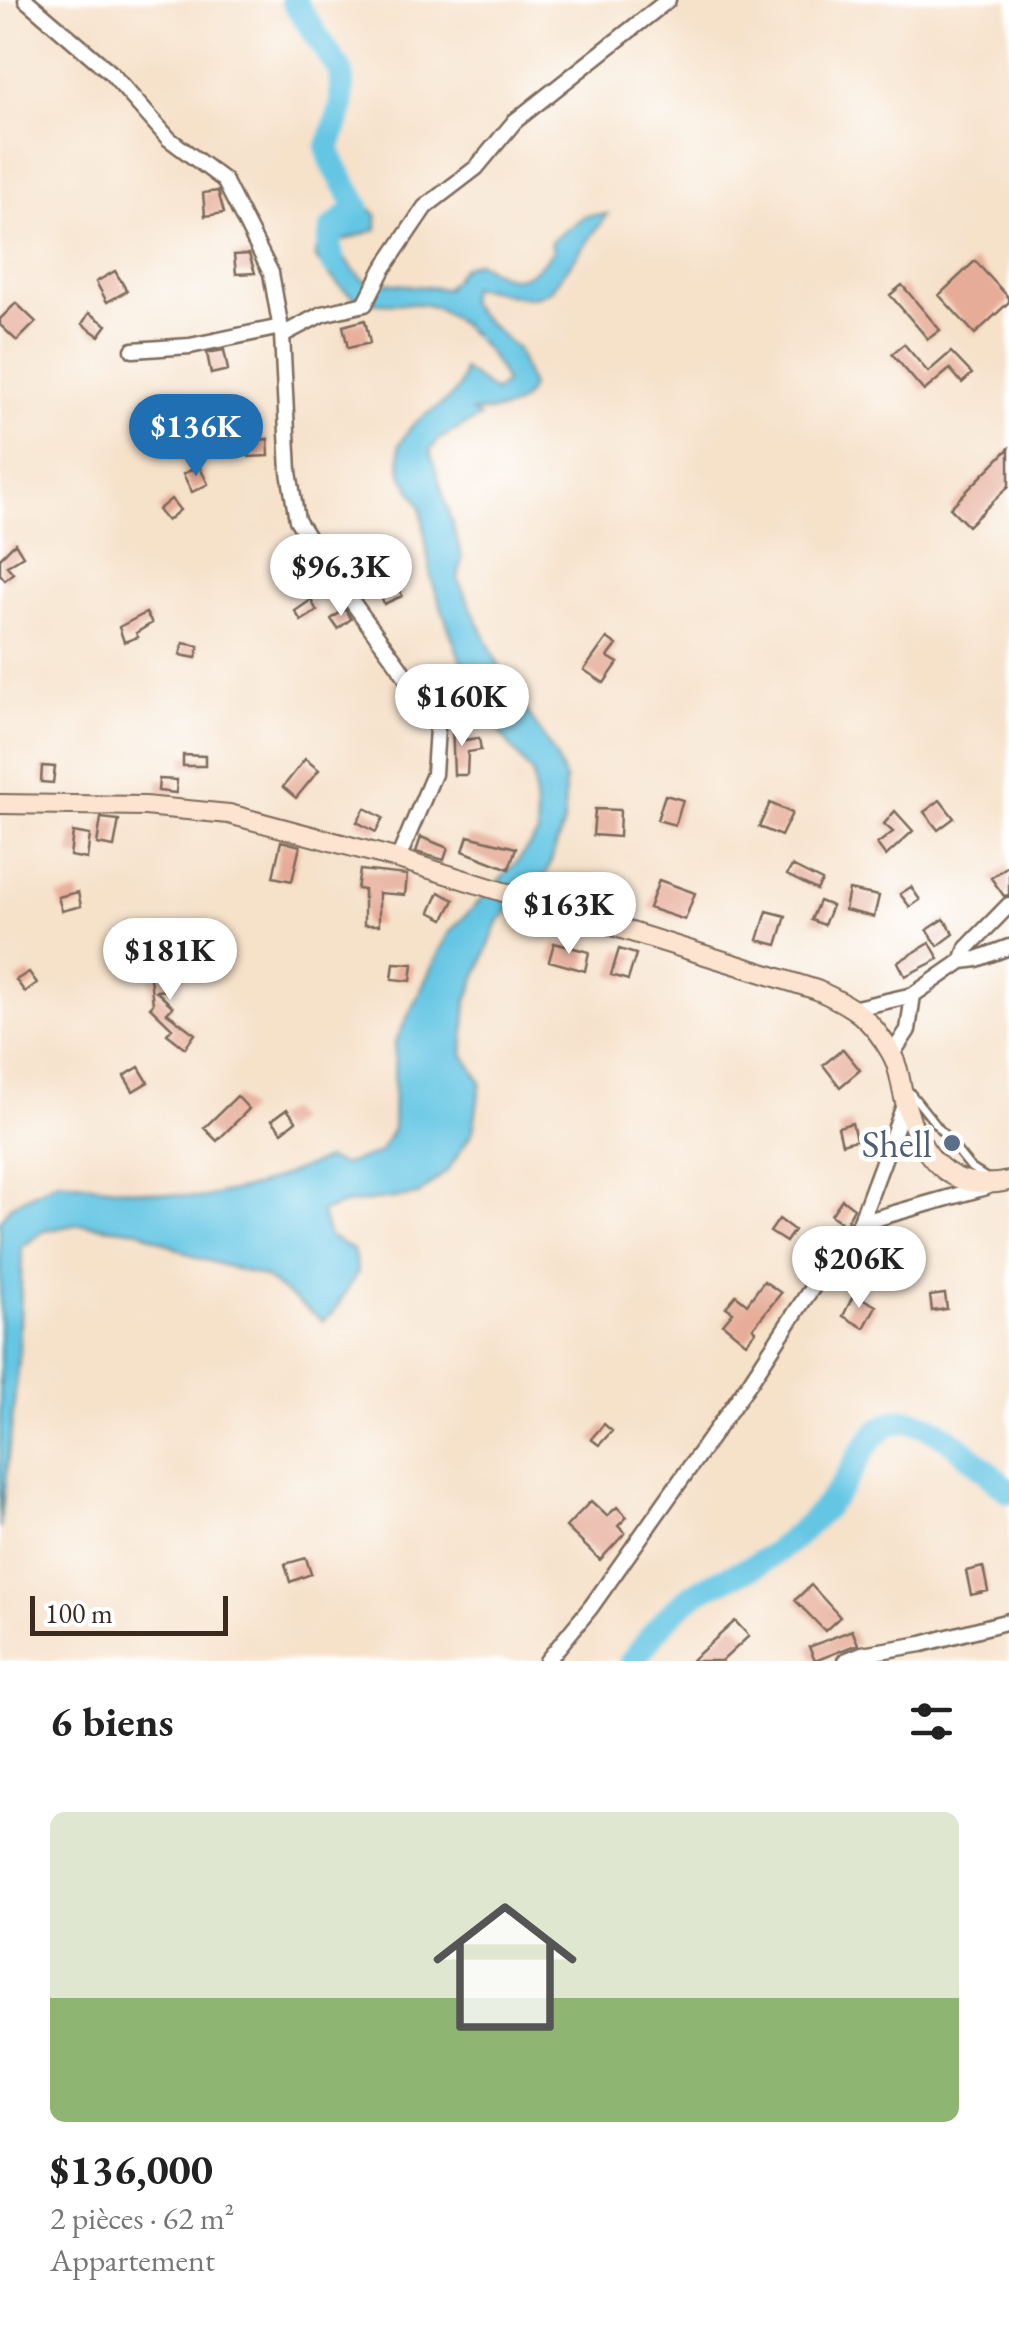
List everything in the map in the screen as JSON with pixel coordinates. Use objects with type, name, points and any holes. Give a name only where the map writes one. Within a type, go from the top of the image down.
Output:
[{"type":"main road","points":[[0,804],[146,806],[230,814],[398,859],[817,990],[856,1008],[892,1054],[903,1082],[905,1103],[924,1148],[943,1172],[966,1183],[1002,1183]]},
{"type":"street","points":[[26,0],[110,72],[169,139],[224,180],[271,273],[281,331],[289,472],[298,520],[326,566],[400,666],[437,728],[434,774],[398,859]]},
{"type":"street","points":[[133,350],[190,346],[281,331],[322,314],[366,304],[383,269],[425,207],[476,168],[515,121],[668,0]]},
{"type":"street","points":[[962,961],[967,948],[1009,905]]},
{"type":"street","points":[[856,1008],[913,996],[962,961],[1009,947]]},
{"type":"street","points":[[892,1054],[908,1030],[913,996]]},
{"type":"street","points":[[546,1661],[591,1607],[860,1223],[905,1103]]},
{"type":"street","points":[[860,1223],[1002,1183]]},
{"type":"street","points":[[845,1661],[1009,1621]]},
{"type":"lane","points":[[903,1082],[971,1168],[1002,1183]]},
{"type":"water","points":[[342,199],[361,199],[377,216],[377,229],[339,242],[340,254],[364,281],[446,289],[462,268],[477,262],[509,277],[526,275],[553,251],[551,241],[585,216],[608,214],[551,290],[521,297],[471,288],[468,300],[517,349],[531,387],[514,406],[472,412],[480,417],[438,440],[430,451],[462,557],[458,580],[503,674],[555,755],[565,780],[564,823],[546,875],[499,920],[467,1000],[463,1054],[481,1082],[473,1131],[448,1170],[418,1195],[344,1204],[321,1212],[329,1236],[353,1250],[358,1272],[333,1313],[323,1321],[264,1277],[195,1257],[140,1231],[79,1224],[44,1231],[22,1247],[19,1358],[0,1528],[0,1221],[10,1206],[58,1181],[201,1198],[256,1186],[326,1159],[342,1165],[379,1153],[393,1129],[395,1043],[448,934],[517,862],[538,834],[533,775],[504,738],[459,656],[431,578],[421,507],[401,472],[399,445],[414,424],[458,388],[463,369],[495,392],[505,383],[485,349],[441,311],[421,304],[362,300],[332,278],[315,257],[320,239],[348,223]]},
{"type":"building","points":[[218,191],[224,213],[205,216],[203,193]]},
{"type":"building","points":[[249,254],[255,273],[236,274],[234,255]]},
{"type":"building","points":[[975,261],[1009,302],[975,334],[939,295]]},
{"type":"building","points":[[115,271],[127,291],[107,302],[96,282]]},
{"type":"building","points":[[902,285],[940,330],[928,339],[890,295]]},
{"type":"building","points":[[16,303],[36,322],[17,341],[0,325],[0,319]]},
{"type":"building","points":[[89,313],[107,325],[99,336],[82,324]]},
{"type":"building","points":[[365,320],[370,343],[348,348],[343,326]]},
{"type":"building","points":[[904,344],[928,372],[951,352],[972,374],[962,383],[950,369],[924,391],[892,354]]},
{"type":"building","points":[[224,350],[228,370],[211,374],[207,353]]},
{"type":"building","points":[[268,439],[269,456],[249,457],[249,441]]},
{"type":"building","points":[[1009,448],[1009,486],[968,526],[950,508]]},
{"type":"building","points":[[199,466],[208,484],[192,492],[183,474]]},
{"type":"building","points":[[171,499],[180,510],[167,521],[158,510]]},
{"type":"building","points":[[15,543],[23,556],[7,566],[13,573],[5,580],[0,574],[0,558]]},
{"type":"building","points":[[322,579],[330,591],[317,598],[310,586]]},
{"type":"building","points":[[396,579],[402,596],[384,604],[377,586]]},
{"type":"building","points":[[311,600],[317,611],[301,621],[295,611]]},
{"type":"building","points":[[345,609],[351,619],[338,629],[331,619]]},
{"type":"building","points":[[146,613],[152,623],[136,633],[138,637],[124,642],[119,627]]},
{"type":"building","points":[[607,638],[617,645],[608,657],[618,663],[604,683],[584,670]]},
{"type":"building","points":[[183,643],[199,646],[196,658],[180,655]]},
{"type":"building","points":[[451,665],[456,680],[435,686],[431,671]]},
{"type":"building","points":[[464,722],[465,740],[479,738],[481,750],[468,752],[467,775],[454,775],[452,723]]},
{"type":"building","points":[[183,755],[205,756],[205,766],[183,766]]},
{"type":"building","points":[[305,759],[319,770],[296,798],[283,787]]},
{"type":"building","points":[[42,766],[55,767],[53,783],[41,782]]},
{"type":"building","points":[[159,779],[177,780],[176,793],[158,791]]},
{"type":"building","points":[[665,795],[683,800],[675,825],[657,820]]},
{"type":"building","points":[[940,800],[954,818],[938,830],[924,812]]},
{"type":"building","points":[[770,803],[792,813],[781,836],[759,827]]},
{"type":"building","points":[[365,808],[383,818],[376,832],[357,822]]},
{"type":"building","points":[[595,809],[620,810],[619,837],[593,835]]},
{"type":"building","points":[[895,811],[913,831],[886,856],[877,844],[893,832],[884,824]]},
{"type":"building","points":[[101,818],[119,820],[114,847],[97,844]]},
{"type":"building","points":[[73,832],[90,835],[87,859],[70,856]]},
{"type":"building","points":[[468,836],[516,848],[509,869],[463,851]]},
{"type":"building","points":[[421,837],[448,848],[444,860],[416,852]]},
{"type":"building","points":[[281,841],[300,846],[292,881],[273,877]]},
{"type":"building","points":[[1009,865],[1009,895],[1004,896],[991,878]]},
{"type":"building","points":[[792,866],[822,881],[817,890],[787,875]]},
{"type":"building","points":[[360,870],[407,875],[405,895],[379,893],[379,925],[364,925],[364,890],[357,889]]},
{"type":"building","points":[[583,878],[606,884],[599,905],[577,899]]},
{"type":"building","points":[[659,880],[695,893],[685,920],[649,908]]},
{"type":"building","points":[[911,887],[920,900],[910,907],[900,894]]},
{"type":"building","points":[[849,890],[879,896],[874,917],[845,910]]},
{"type":"building","points":[[78,892],[81,906],[62,911],[58,897]]},
{"type":"building","points":[[439,892],[454,900],[444,919],[430,912]]},
{"type":"building","points":[[819,901],[832,906],[824,925],[811,920]]},
{"type":"building","points":[[767,911],[786,916],[777,945],[758,940]]},
{"type":"building","points":[[944,919],[954,934],[938,946],[927,930]]},
{"type":"building","points":[[554,943],[589,952],[585,971],[549,961]]},
{"type":"building","points":[[930,943],[939,959],[905,976],[898,962]]},
{"type":"building","points":[[619,949],[636,954],[628,980],[611,975]]},
{"type":"building","points":[[178,958],[190,971],[168,986],[168,990],[156,991],[173,1007],[167,1013],[195,1034],[185,1048],[167,1034],[172,1028],[150,1007],[150,977],[173,973],[168,965]]},
{"type":"building","points":[[394,963],[413,964],[411,981],[392,979]]},
{"type":"building","points":[[29,972],[37,983],[25,992],[16,980]]},
{"type":"building","points":[[843,1049],[860,1070],[840,1087],[823,1065]]},
{"type":"building","points":[[139,1067],[148,1082],[133,1091],[124,1076]]},
{"type":"building","points":[[237,1096],[249,1109],[217,1141],[204,1128]]},
{"type":"building","points":[[287,1109],[296,1121],[282,1132],[272,1120]]},
{"type":"building","points":[[852,1123],[856,1140],[842,1144],[838,1127]]},
{"type":"building","points":[[842,1199],[854,1208],[845,1225],[831,1215]]},
{"type":"building","points":[[779,1219],[794,1230],[786,1242],[770,1232]]},
{"type":"building","points":[[809,1237],[823,1248],[817,1257],[802,1247]]},
{"type":"building","points":[[764,1281],[781,1293],[746,1343],[723,1324],[733,1312],[726,1307],[736,1295],[747,1304]]},
{"type":"building","points":[[854,1294],[876,1306],[864,1328],[843,1316]]},
{"type":"building","points":[[945,1294],[947,1309],[932,1311],[930,1296]]},
{"type":"building","points":[[604,1424],[612,1431],[599,1445],[591,1439]]},
{"type":"building","points":[[591,1501],[607,1516],[617,1507],[627,1517],[618,1526],[625,1533],[600,1560],[566,1527]]},
{"type":"building","points":[[306,1558],[311,1574],[290,1582],[285,1564]]},
{"type":"building","points":[[983,1567],[988,1591],[971,1595],[966,1571]]},
{"type":"building","points":[[811,1585],[840,1617],[825,1631],[795,1600]]},
{"type":"building","points":[[735,1621],[749,1636],[722,1661],[691,1661]]},
{"type":"building","points":[[852,1630],[858,1644],[815,1661],[809,1647]]},
{"type":"waterway","points":[[293,0],[341,72],[342,107],[328,148],[358,207],[332,229],[329,245],[333,263]]},
{"type":"waterway","points":[[632,1661],[686,1601],[764,1560],[800,1532],[833,1498],[873,1437],[889,1425],[910,1421],[935,1430],[1009,1491]]},
{"type":"place","name":"Shell","points":[[952,1143]]}]
